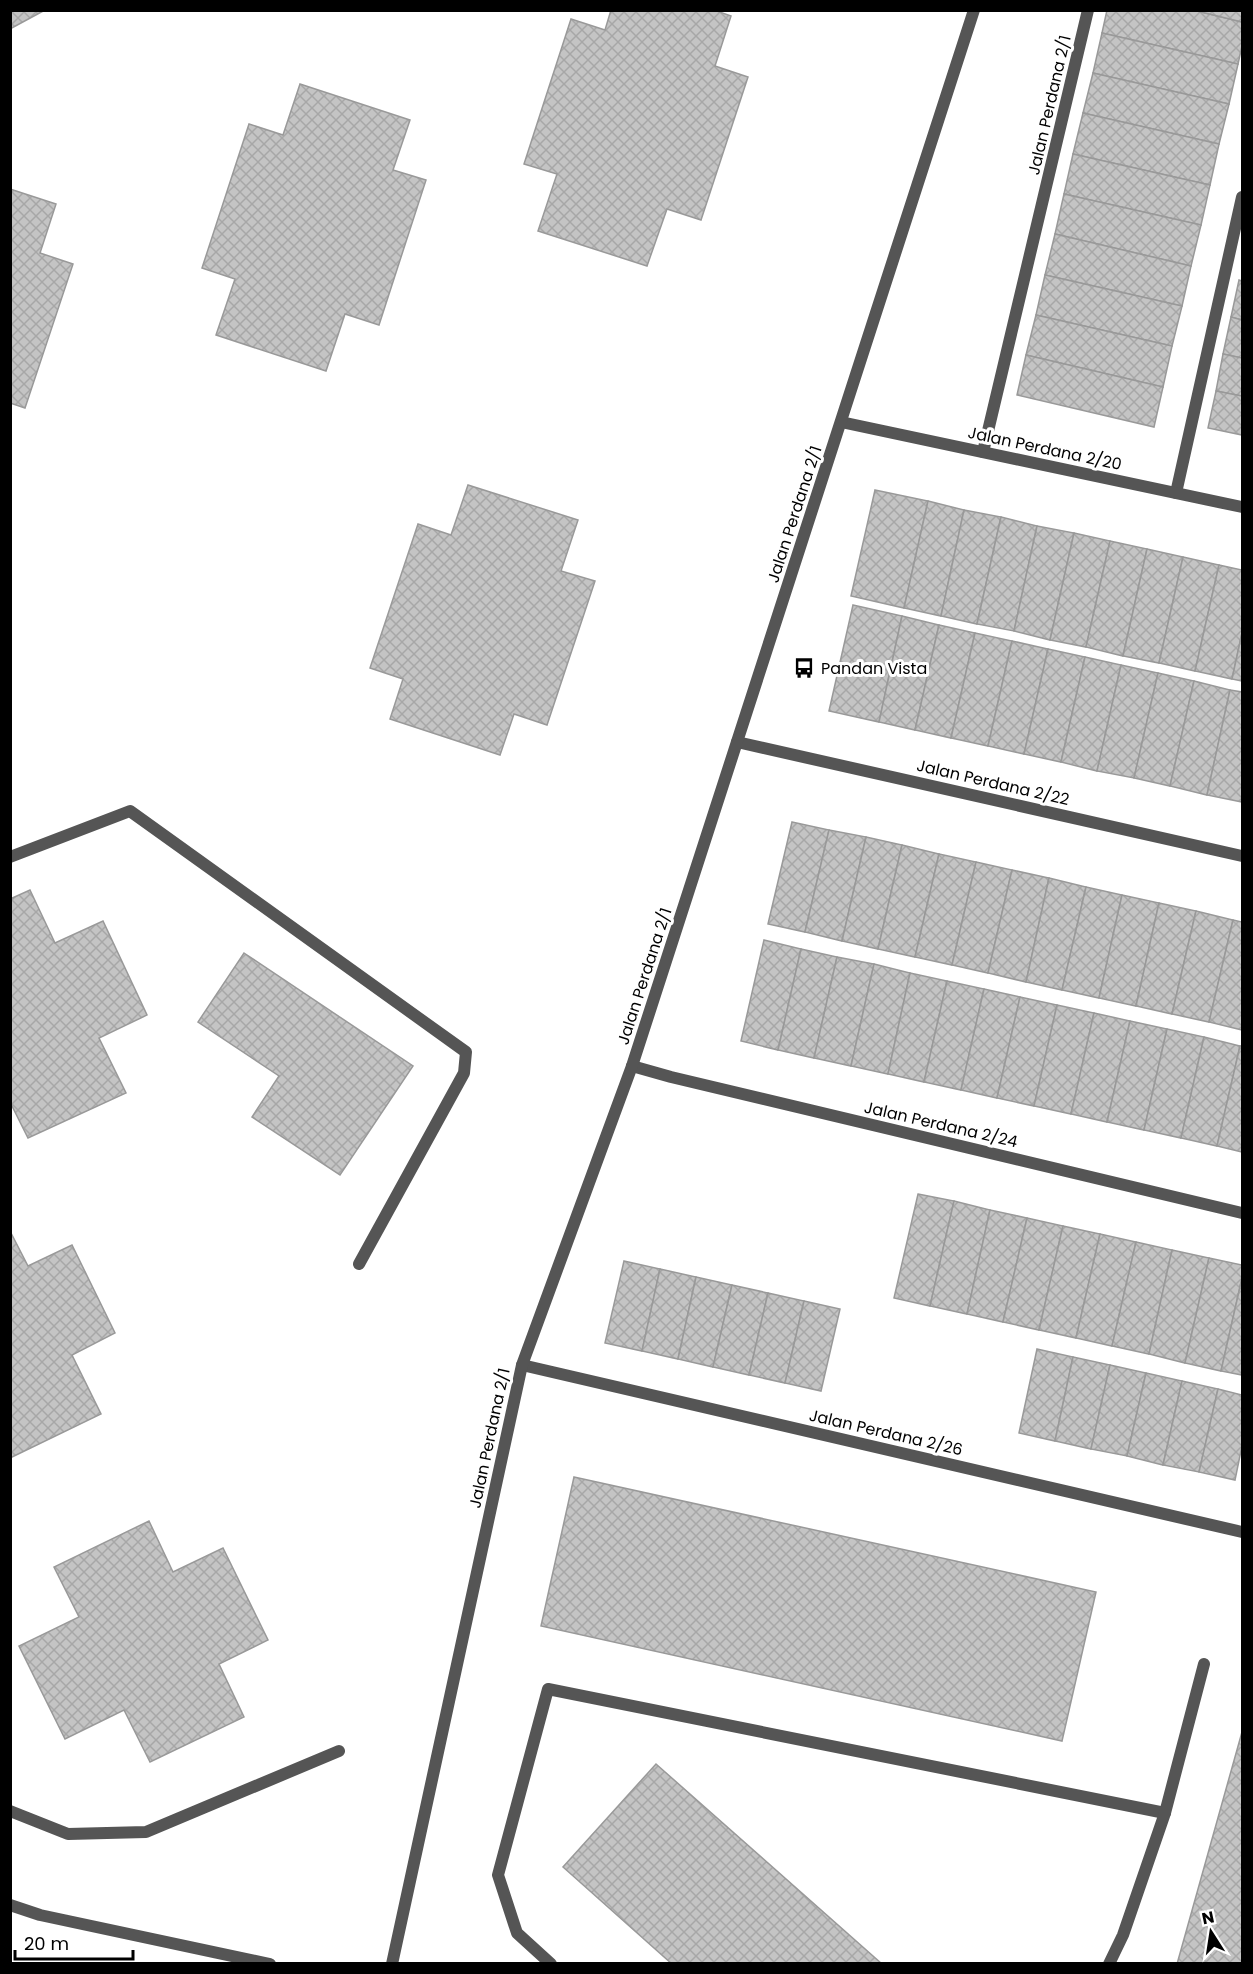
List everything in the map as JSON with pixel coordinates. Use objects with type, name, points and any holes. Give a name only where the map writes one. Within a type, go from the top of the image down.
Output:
[{"type":"street","name":"Jalan Perdana 2/1","points":[[392,1964],[522,1365],[632,1066],[974,10]]},
{"type":"street","name":"Jalan Perdana 2/1","points":[[983,452],[1088,10]]},
{"type":"street","points":[[1176,493],[1242,197]]},
{"type":"street","name":"Jalan Perdana 2/20","points":[[841,422],[1242,507]]},
{"type":"street","name":"Jalan Perdana 2/22","points":[[737,742],[1242,856]]},
{"type":"street","points":[[10,857],[130,811],[466,1052],[464,1073],[359,1264]]},
{"type":"street","name":"Jalan Perdana 2/24","points":[[632,1066],[1242,1213]]},
{"type":"street","name":"Jalan Perdana 2/26","points":[[522,1365],[1242,1532]]},
{"type":"street","points":[[1109,1964],[1123,1935],[1165,1813],[1204,1664]]},
{"type":"street","points":[[551,1964],[517,1934],[498,1875],[548,1689],[1165,1813]]},
{"type":"street","points":[[10,1811],[68,1834],[146,1832],[339,1751]]},
{"type":"street","points":[[10,1905],[39,1915],[270,1964]]},
{"type":"building","points":[[10,10],[45,10],[10,29]]},
{"type":"building","points":[[611,10],[714,10],[731,16],[715,66],[748,77],[701,220],[667,209],[647,266],[538,231],[557,174],[524,164],[571,19],[605,30]]},
{"type":"building","points":[[1107,10],[1193,10],[1242,22],[1242,46],[1238,64],[1102,33]]},
{"type":"building","points":[[1193,10],[1242,10],[1242,22]]},
{"type":"building","points":[[1102,33],[1238,64],[1229,104],[1093,73]]},
{"type":"building","points":[[1093,73],[1229,104],[1219,144],[1083,113]]},
{"type":"building","points":[[300,84],[410,120],[393,170],[426,180],[379,325],[345,314],[326,371],[216,335],[235,279],[202,268],[249,124],[283,135]]},
{"type":"building","points":[[1083,113],[1219,144],[1210,185],[1073,154]]},
{"type":"building","points":[[1073,154],[1210,185],[1201,225],[1064,194]]},
{"type":"building","points":[[10,189],[56,204],[40,253],[73,264],[25,408],[10,403]]},
{"type":"building","points":[[1064,194],[1201,225],[1191,266],[1055,234]]},
{"type":"building","points":[[1055,234],[1191,266],[1182,306],[1045,275]]},
{"type":"building","points":[[1045,275],[1182,306],[1172,346],[1036,315]]},
{"type":"building","points":[[1239,280],[1242,281],[1242,320],[1231,317]]},
{"type":"building","points":[[1036,315],[1172,346],[1163,387],[1026,355]]},
{"type":"building","points":[[1231,317],[1242,320],[1242,358],[1223,354]]},
{"type":"building","points":[[1223,354],[1242,358],[1242,396],[1216,391]]},
{"type":"building","points":[[1026,355],[1163,387],[1154,427],[1017,395]]},
{"type":"building","points":[[1216,391],[1242,396],[1242,435],[1208,428]]},
{"type":"building","points":[[468,485],[578,520],[561,571],[595,581],[547,725],[514,714],[500,755],[390,719],[403,679],[370,668],[418,524],[451,535]]},
{"type":"building","points":[[875,490],[928,501],[904,608],[851,596]]},
{"type":"building","points":[[928,501],[964,510],[941,616],[904,608]]},
{"type":"building","points":[[964,510],[1001,517],[977,624],[941,616]]},
{"type":"building","points":[[1001,517],[1037,526],[1014,631],[977,624]]},
{"type":"building","points":[[1037,526],[1074,533],[1050,640],[1014,631]]},
{"type":"building","points":[[1074,533],[1110,541],[1086,647],[1050,640]]},
{"type":"building","points":[[1110,541],[1147,549],[1123,656],[1086,647]]},
{"type":"building","points":[[1147,549],[1183,557],[1159,663],[1123,656]]},
{"type":"building","points":[[1183,557],[1219,565],[1195,671],[1159,663]]},
{"type":"building","points":[[1219,565],[1242,570],[1242,633],[1232,679],[1195,671]]},
{"type":"building","points":[[853,605],[902,616],[879,722],[829,711]]},
{"type":"building","points":[[902,616],[939,625],[915,730],[879,722]]},
{"type":"building","points":[[939,625],[975,633],[951,738],[915,730]]},
{"type":"building","points":[[975,633],[1012,641],[988,746],[951,738]]},
{"type":"building","points":[[1242,633],[1242,681],[1232,679]]},
{"type":"building","points":[[1012,641],[1048,649],[1024,754],[988,746]]},
{"type":"building","points":[[1048,649],[1085,657],[1061,762],[1024,754]]},
{"type":"building","points":[[1085,657],[1121,665],[1097,771],[1061,762]]},
{"type":"building","points":[[1121,665],[1158,673],[1134,778],[1097,771]]},
{"type":"building","points":[[1158,673],[1194,681],[1170,786],[1134,778]]},
{"type":"building","points":[[1194,681],[1230,690],[1207,795],[1170,786]]},
{"type":"building","points":[[1230,690],[1242,692],[1242,802],[1207,795]]},
{"type":"building","points":[[792,822],[829,830],[805,932],[768,924]]},
{"type":"building","points":[[829,830],[866,837],[842,941],[805,932]]},
{"type":"building","points":[[866,837],[902,845],[878,949],[842,941]]},
{"type":"building","points":[[902,845],[939,854],[915,957],[878,949]]},
{"type":"building","points":[[939,854],[976,862],[952,965],[915,957]]},
{"type":"building","points":[[976,862],[1012,870],[988,973],[952,965]]},
{"type":"building","points":[[1012,870],[1049,878],[1026,982],[988,973]]},
{"type":"building","points":[[1049,878],[1086,887],[1062,990],[1026,982]]},
{"type":"building","points":[[1086,887],[1122,895],[1099,998],[1062,990]]},
{"type":"building","points":[[30,890],[55,943],[103,921],[147,1015],[99,1038],[126,1093],[28,1138],[10,1102],[10,899]]},
{"type":"building","points":[[1122,895],[1159,903],[1136,1006],[1099,998]]},
{"type":"building","points":[[1159,903],[1196,911],[1172,1014],[1136,1006]]},
{"type":"building","points":[[1196,911],[1233,920],[1209,1022],[1172,1014]]},
{"type":"building","points":[[1233,920],[1242,922],[1242,1030],[1209,1022]]},
{"type":"building","points":[[764,940],[801,949],[778,1050],[741,1041]]},
{"type":"building","points":[[801,949],[837,957],[814,1058],[778,1050]]},
{"type":"building","points":[[244,953],[413,1066],[340,1175],[252,1117],[279,1076],[198,1022]]},
{"type":"building","points":[[837,957],[874,964],[851,1066],[814,1058]]},
{"type":"building","points":[[874,964],[910,973],[888,1074],[851,1066]]},
{"type":"building","points":[[910,973],[947,981],[924,1082],[888,1074]]},
{"type":"building","points":[[947,981],[984,989],[961,1090],[924,1082]]},
{"type":"building","points":[[984,989],[1020,997],[997,1098],[961,1090]]},
{"type":"building","points":[[1020,997],[1057,1005],[1034,1106],[997,1098]]},
{"type":"building","points":[[1057,1005],[1094,1013],[1071,1114],[1034,1106]]},
{"type":"building","points":[[1094,1013],[1130,1021],[1107,1122],[1071,1114]]},
{"type":"building","points":[[1130,1021],[1167,1029],[1144,1130],[1107,1122]]},
{"type":"building","points":[[1167,1029],[1204,1037],[1181,1138],[1144,1130]]},
{"type":"building","points":[[1204,1037],[1240,1046],[1217,1146],[1181,1138]]},
{"type":"building","points":[[1240,1046],[1242,1046],[1242,1152],[1217,1146]]},
{"type":"building","points":[[918,1194],[954,1201],[930,1306],[894,1298]]},
{"type":"building","points":[[954,1201],[990,1210],[967,1314],[930,1306]]},
{"type":"building","points":[[990,1210],[1027,1218],[1003,1322],[967,1314]]},
{"type":"building","points":[[1027,1218],[1063,1226],[1039,1330],[1003,1322]]},
{"type":"building","points":[[1063,1226],[1100,1234],[1076,1338],[1039,1330]]},
{"type":"building","points":[[10,1231],[28,1266],[72,1245],[115,1333],[72,1355],[101,1414],[10,1458]]},
{"type":"building","points":[[1100,1234],[1136,1242],[1112,1346],[1076,1338]]},
{"type":"building","points":[[1136,1242],[1172,1250],[1149,1354],[1112,1346]]},
{"type":"building","points":[[1172,1250],[1209,1258],[1185,1363],[1149,1354]]},
{"type":"building","points":[[1209,1258],[1242,1265],[1242,1278],[1221,1371],[1185,1363]]},
{"type":"building","points":[[624,1261],[660,1269],[642,1351],[605,1343]]},
{"type":"building","points":[[660,1269],[696,1277],[678,1359],[642,1351]]},
{"type":"building","points":[[696,1277],[732,1285],[713,1367],[678,1359]]},
{"type":"building","points":[[1242,1278],[1242,1375],[1221,1371]]},
{"type":"building","points":[[732,1285],[768,1293],[749,1375],[713,1367]]},
{"type":"building","points":[[768,1293],[804,1301],[785,1383],[749,1375]]},
{"type":"building","points":[[804,1301],[840,1309],[821,1391],[785,1383]]},
{"type":"building","points":[[1037,1349],[1073,1357],[1055,1441],[1019,1433]]},
{"type":"building","points":[[1073,1357],[1110,1365],[1091,1449],[1055,1441]]},
{"type":"building","points":[[1110,1365],[1146,1373],[1127,1456],[1091,1449]]},
{"type":"building","points":[[1146,1373],[1182,1381],[1163,1465],[1127,1456]]},
{"type":"building","points":[[1182,1381],[1218,1389],[1199,1472],[1163,1465]]},
{"type":"building","points":[[1218,1389],[1242,1395],[1242,1446],[1235,1480],[1199,1472]]},
{"type":"building","points":[[574,1477],[1096,1592],[1062,1741],[541,1626]]},
{"type":"building","points":[[149,1521],[173,1572],[223,1548],[268,1640],[219,1664],[244,1717],[150,1762],[124,1710],[65,1739],[19,1646],[79,1617],[54,1567]]},
{"type":"building","points":[[1242,1732],[1242,1964],[1177,1964]]},
{"type":"building","points":[[656,1764],[882,1964],[672,1964],[563,1867]]},
{"type":"place","name":"Pandan Vista","points":[[804,668]]}]
